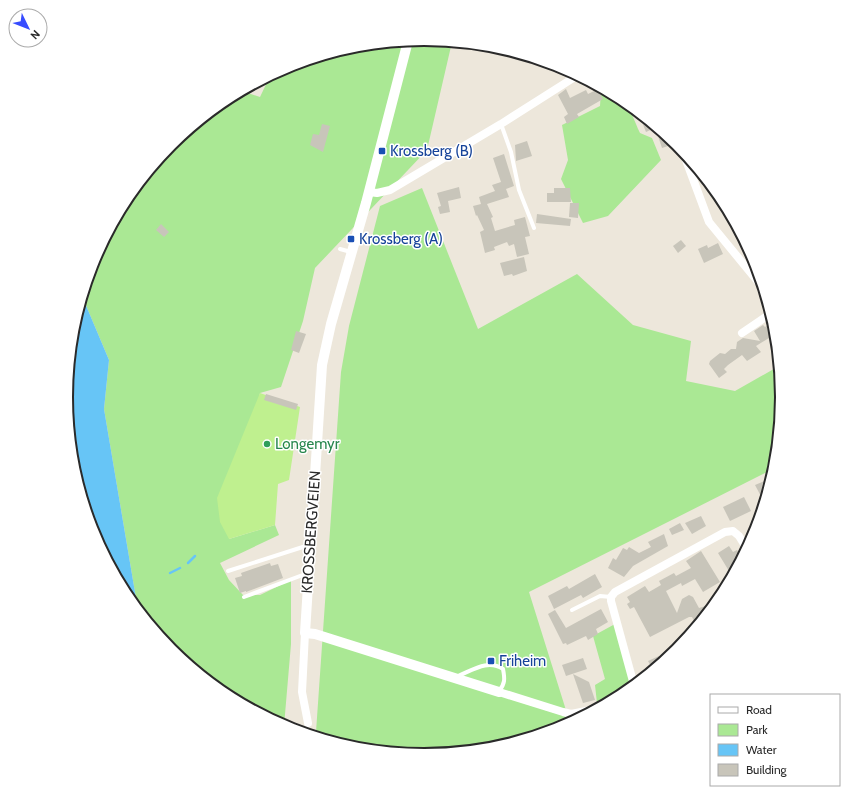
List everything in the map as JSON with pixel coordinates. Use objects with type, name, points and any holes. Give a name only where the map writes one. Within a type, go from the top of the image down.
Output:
[{"type":"street","name":"KROSSBERGVEIEN","points":[[308,723],[302,692],[322,365],[407,47]]},
{"type":"street","points":[[369,192],[377,193],[390,190],[501,124],[572,79]]},
{"type":"street","points":[[689,168],[708,222],[753,276]]},
{"type":"street","points":[[742,333],[765,317]]},
{"type":"street","points":[[632,679],[611,597],[615,592],[724,532],[733,531],[740,536],[743,542]]},
{"type":"street","points":[[305,633],[315,634],[456,677],[563,712],[571,714],[577,713]]},
{"type":"lane","points":[[501,124],[511,152],[519,190],[534,228]]},
{"type":"lane","points":[[340,249],[352,252]]},
{"type":"lane","points":[[228,571],[311,545]]},
{"type":"lane","points":[[244,598],[309,573]]},
{"type":"lane","points":[[572,610],[600,596],[611,597]]},
{"type":"lane","points":[[456,677],[485,665],[496,664],[503,669],[505,678],[504,685],[499,692]]},
{"type":"green space","points":[[424,46],[451,47],[427,150],[315,268],[303,321],[281,387],[260,393],[229,539],[275,525],[279,535],[220,563],[229,580],[243,595],[260,595],[291,580],[291,644],[285,719],[248,701],[210,675],[176,645],[160,628],[136,597],[104,409],[109,360],[86,304],[100,263],[120,221],[132,202],[160,166],[193,133],[229,105],[249,93],[260,97],[266,83],[269,82],[333,58],[378,49]]},
{"type":"green space","points":[[601,93],[631,114],[640,133],[652,138],[661,160],[608,216],[583,223],[561,179],[568,160],[562,125],[600,106]]},
{"type":"green space","points":[[422,188],[478,329],[577,274],[633,325],[691,341],[686,381],[735,391],[774,369],[774,420],[772,443],[766,472],[529,592],[568,717],[515,736],[470,745],[424,748],[378,745],[333,736],[316,731],[341,372],[349,326],[380,206]]},
{"type":"green space","name":"Longemyr","points":[[260,393],[300,407],[289,480],[278,484],[275,525],[229,539],[220,522],[217,498]]},
{"type":"green space","points":[[615,624],[631,680],[597,702],[595,685],[605,679],[593,636]]},
{"type":"water","points":[[86,304],[109,360],[104,409],[136,597],[109,552],[100,531],[85,488],[76,443],[73,397],[74,374],[76,351]]},
{"type":"building","points":[[566,89],[570,98],[586,90],[588,94],[595,90],[600,93],[603,99],[577,114],[579,117],[567,124],[564,117],[568,114],[558,95]]},
{"type":"building","points":[[642,122],[651,130],[646,132]]},
{"type":"building","points":[[322,124],[330,126],[323,152],[310,145],[313,134],[319,135]]},
{"type":"building","points":[[658,136],[669,146],[662,148]]},
{"type":"building","points":[[527,141],[532,156],[516,161],[515,145]]},
{"type":"building","points":[[504,154],[514,186],[506,189],[509,197],[487,204],[493,217],[491,218],[495,231],[515,225],[514,220],[525,217],[530,236],[525,237],[529,254],[517,257],[514,244],[509,246],[507,242],[494,247],[495,250],[485,253],[480,232],[484,230],[477,215],[476,216],[473,206],[481,204],[479,197],[495,191],[492,185],[501,182],[493,158]]},
{"type":"building","points":[[459,187],[461,198],[448,201],[450,212],[440,214],[438,207],[441,206],[437,193]]},
{"type":"building","points":[[554,188],[570,188],[571,202],[547,202],[547,193],[554,193]]},
{"type":"building","points":[[570,203],[579,203],[578,218],[569,217]]},
{"type":"building","points":[[537,214],[571,219],[570,226],[536,223]]},
{"type":"building","points":[[161,224],[169,232],[164,237],[156,230]]},
{"type":"building","points":[[681,240],[686,246],[678,253],[673,246]]},
{"type":"building","points":[[718,243],[723,254],[704,263],[698,249],[707,245],[708,248]]},
{"type":"building","points":[[524,257],[527,271],[513,276],[512,274],[504,276],[500,263]]},
{"type":"building","points":[[763,325],[765,327],[767,326],[770,338],[756,346],[761,352],[747,361],[742,355],[724,369],[727,372],[719,378],[709,364],[710,361],[720,353],[725,354],[731,349],[736,349],[737,342],[743,338],[760,341],[754,331]]},
{"type":"building","points":[[296,331],[306,334],[299,353],[291,350]]},
{"type":"building","points":[[266,394],[298,404],[296,410],[264,400]]},
{"type":"building","points":[[765,481],[761,496],[755,485]]},
{"type":"building","points":[[744,497],[751,511],[730,521],[723,507]]},
{"type":"building","points":[[701,516],[706,526],[692,534],[685,523]]},
{"type":"building","points":[[680,523],[684,530],[672,535],[669,529]]},
{"type":"building","points":[[664,534],[668,546],[633,566],[624,577],[608,568],[613,558],[616,560],[623,548],[627,550],[629,547],[639,553],[651,547],[648,542]]},
{"type":"building","points":[[729,546],[733,552],[737,550],[739,553],[729,571],[718,553]]},
{"type":"building","points":[[701,551],[720,582],[703,592],[695,579],[682,586],[681,583],[666,591],[677,613],[682,599],[689,595],[693,597],[699,608],[706,606],[694,621],[692,617],[689,617],[650,637],[634,607],[630,609],[627,604],[630,602],[627,597],[645,586],[649,592],[661,585],[659,581],[674,573],[676,576],[691,568],[686,561]]},
{"type":"building","points":[[270,563],[271,566],[278,564],[283,578],[240,593],[235,578],[242,576],[241,573]]},
{"type":"building","points":[[595,574],[602,587],[583,598],[581,595],[554,609],[548,596],[567,586],[569,589]]},
{"type":"building","points":[[601,609],[608,622],[596,629],[598,634],[588,640],[586,636],[567,645],[566,643],[563,644],[548,614],[555,610],[566,628]]},
{"type":"building","points":[[659,656],[659,657],[650,665],[648,661]]},
{"type":"building","points":[[583,658],[587,669],[566,676],[562,665]]},
{"type":"building","points":[[573,674],[589,682],[595,700],[583,703]]},
{"type":"waterway","points":[[188,563],[195,556]]},
{"type":"waterway","points":[[170,573],[180,568]]},
{"type":"place","name":"Krossberg (B)","points":[[382,151]]},
{"type":"place","name":"Krossberg (A)","points":[[351,239]]},
{"type":"place","name":"Longemyr","points":[[267,444]]},
{"type":"place","name":"Friheim","points":[[491,661]]}]
